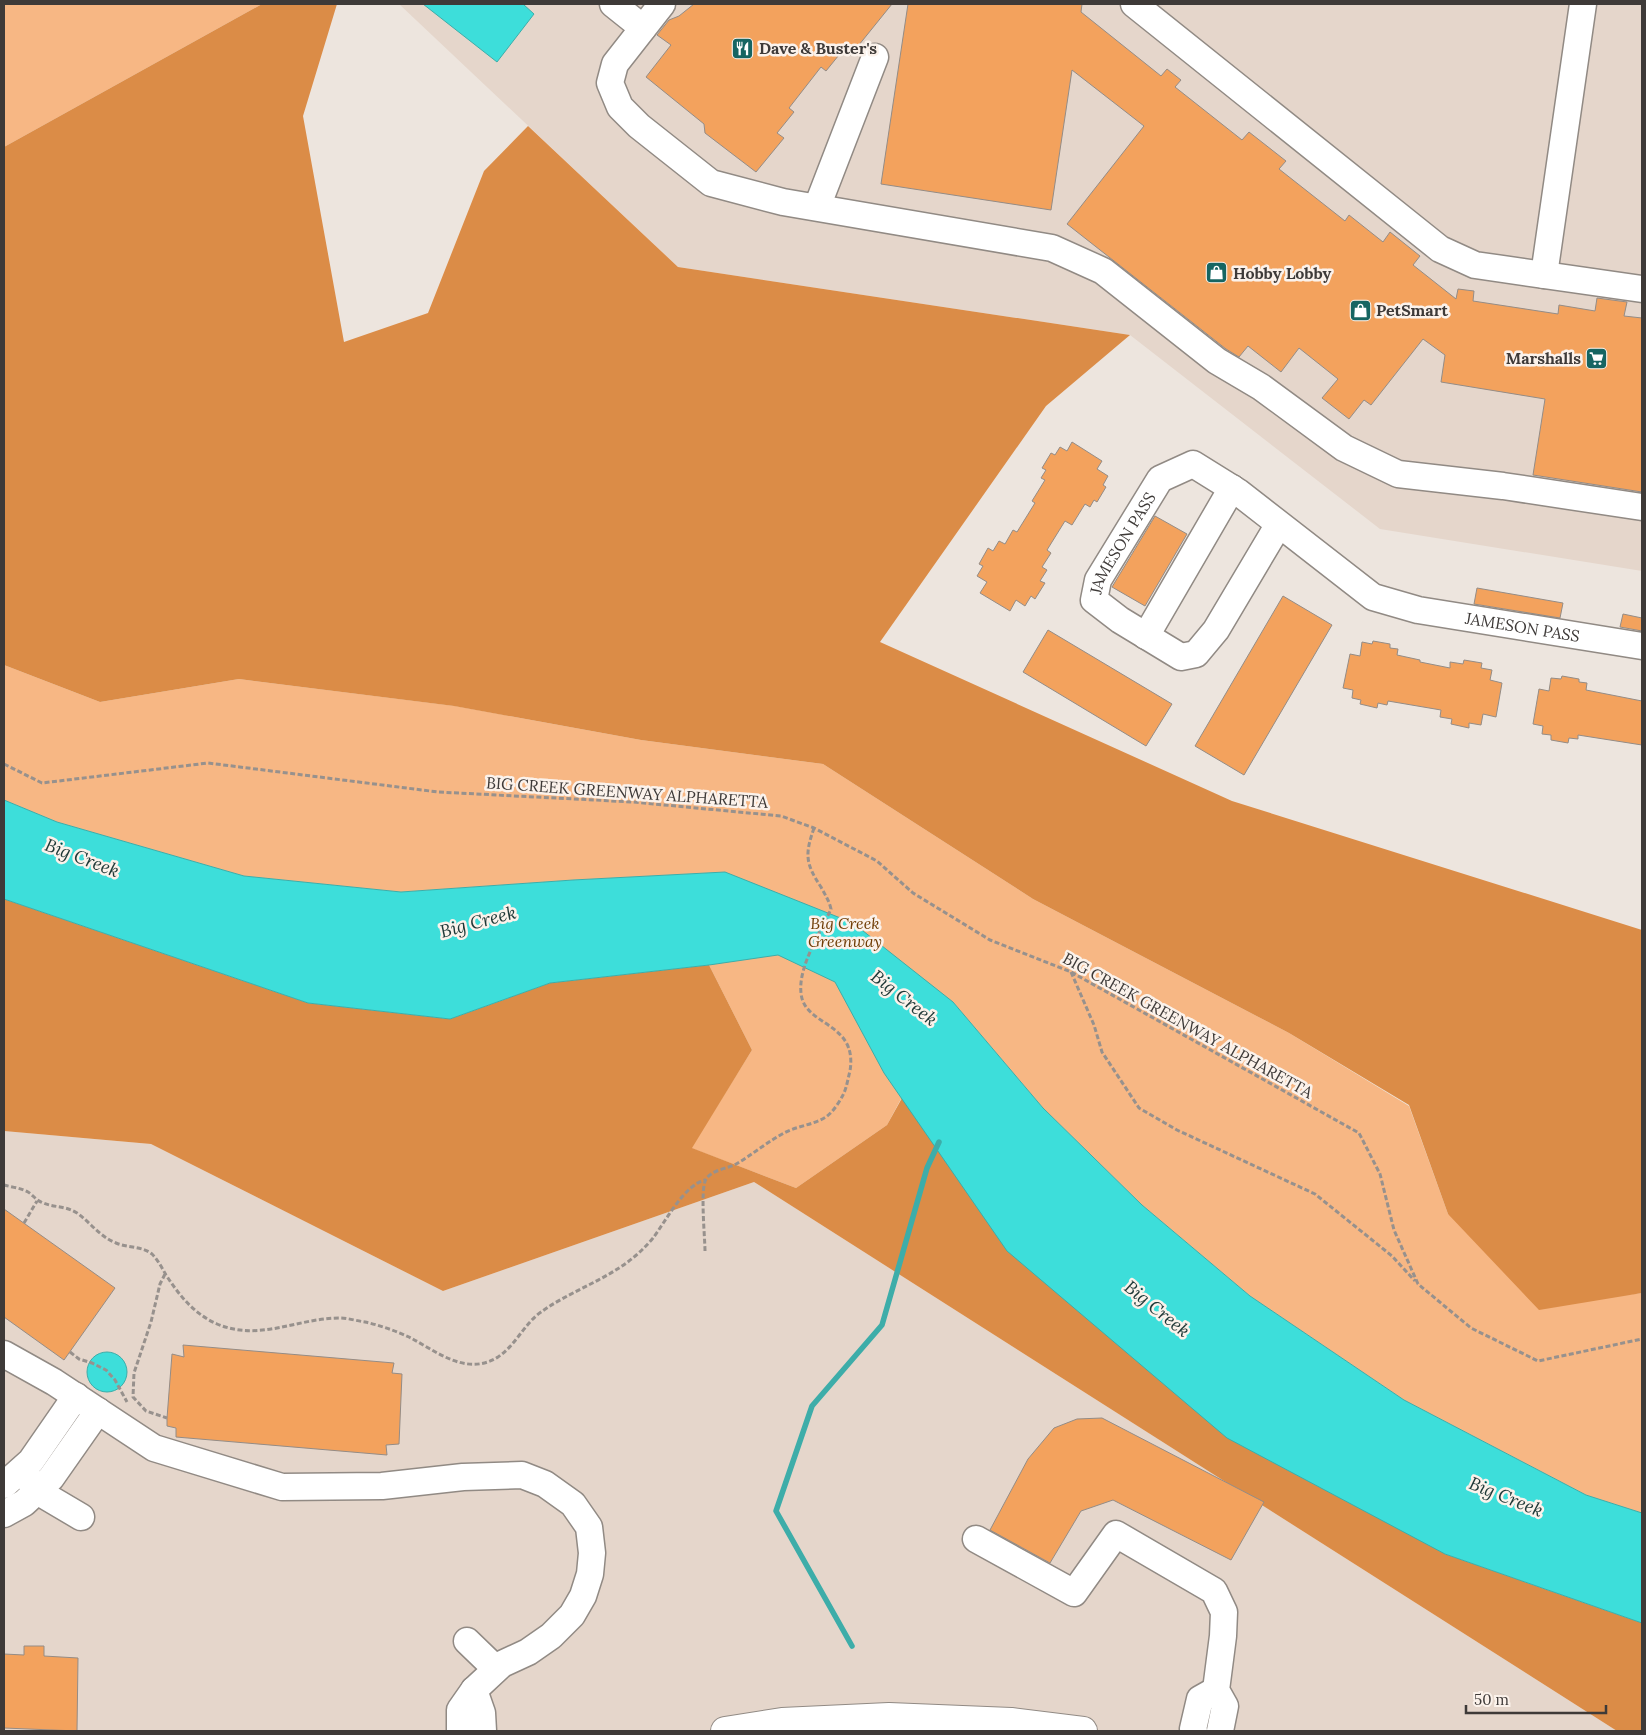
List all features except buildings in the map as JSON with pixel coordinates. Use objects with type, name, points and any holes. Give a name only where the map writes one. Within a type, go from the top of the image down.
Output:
[{"type":"main road","points":[[725,1731],[782,1722],[889,1717],[1011,1722],[1083,1731]]},
{"type":"street","points":[[613,4],[643,28]]},
{"type":"street","points":[[662,4],[615,64],[610,83],[620,108],[639,126],[711,183],[783,202],[1052,248],[1103,271],[1216,361],[1261,387],[1344,448],[1398,474],[1503,486],[1642,507]]},
{"type":"street","points":[[1134,4],[1440,249],[1475,265],[1642,289]]},
{"type":"street","points":[[1544,275],[1583,4]]},
{"type":"street","points":[[817,207],[875,57]]},
{"type":"street","name":"JAMESON PASS","points":[[1279,524],[1216,630],[1196,654],[1181,657],[1120,620],[1094,600],[1098,580],[1160,479],[1193,464],[1232,488],[1279,524],[1373,597],[1418,610],[1642,646]]},
{"type":"street","points":[[1146,636],[1232,488]]},
{"type":"street","points":[[4,1354],[76,1396],[154,1448],[282,1487],[382,1486],[463,1476],[522,1475],[546,1484],[572,1504],[589,1527],[592,1553],[590,1574],[583,1596],[572,1615],[558,1629],[528,1652],[502,1664],[474,1690],[460,1710],[460,1731]]},
{"type":"street","points":[[76,1396],[31,1461],[12,1477],[81,1518]]},
{"type":"street","points":[[4,1514],[24,1503],[51,1478],[98,1411]]},
{"type":"street","points":[[976,1539],[1074,1593],[1116,1534],[1214,1592],[1224,1612],[1216,1690],[1225,1706],[1220,1731]]},
{"type":"street","points":[[467,1641],[496,1669]]},
{"type":"street","points":[[474,1690],[482,1713],[483,1731]]},
{"type":"street","points":[[1194,1731],[1200,1699],[1216,1690]]},
{"type":"path","name":"BIG CREEK GREENWAY ALPHARETTA","points":[[4,764],[42,783],[208,763],[438,792],[633,802],[780,816],[814,828],[877,861],[913,893],[990,940],[1071,972],[1359,1133],[1380,1174],[1394,1230],[1418,1284],[1471,1328],[1538,1361],[1642,1339]]},
{"type":"path","points":[[4,1185],[28,1192],[37,1201],[44,1204],[64,1206],[77,1213],[100,1235],[118,1244],[142,1249],[150,1253],[158,1261],[182,1299],[200,1315],[216,1324],[234,1330],[256,1332],[319,1320],[342,1318],[367,1323],[408,1337],[451,1361],[466,1364],[482,1364],[498,1357],[517,1339],[540,1312],[597,1282],[624,1265],[653,1238],[663,1222],[698,1182],[736,1164],[786,1132],[826,1117],[834,1110],[845,1092],[851,1053],[846,1040],[810,1010],[801,995],[801,977],[831,908],[829,900],[812,874],[808,862],[807,847],[814,828]]},
{"type":"path","points":[[1071,972],[1094,1025],[1102,1052],[1139,1108],[1177,1130],[1315,1194],[1392,1256],[1418,1284]]},
{"type":"path","points":[[705,1180],[703,1192],[706,1251]]},
{"type":"path","points":[[24,1223],[37,1201]]},
{"type":"path","points":[[165,1274],[160,1284],[134,1373],[133,1397],[146,1411],[167,1418]]},
{"type":"path","points":[[70,1352],[79,1359],[92,1362],[106,1370],[115,1380],[129,1405]]},
{"type":"shaded area","points":[[262,4],[337,4],[303,116],[344,342],[428,313],[484,171],[528,126],[678,267],[1130,335],[1046,406],[880,642],[1232,801],[1642,930],[1642,1293],[1539,1310],[1448,1214],[1409,1105],[1289,1033],[1033,899],[823,764],[641,740],[454,706],[239,679],[100,702],[4,665],[4,147]]},
{"type":"shaded area","points":[[399,4],[1642,4],[1642,571],[1380,529],[1130,335],[678,267]]},
{"type":"shaded area","points":[[4,899],[308,1003],[450,1019],[550,983],[709,965],[752,1050],[692,1148],[796,1188],[887,1125],[902,1098],[1445,1554],[1642,1623],[1642,1731],[1617,1731],[754,1182],[443,1291],[151,1144],[4,1131]]},
{"type":"shaded area","points":[[4,1131],[151,1144],[443,1291],[754,1182],[1617,1731],[4,1731]]},
{"type":"green space","points":[[4,4],[262,4],[4,147]]},
{"type":"green space","name":"Big Creek Greenway","points":[[4,665],[100,702],[239,679],[455,706],[641,740],[823,764],[1033,899],[1289,1033],[1409,1106],[1448,1214],[1608,1297],[1642,1293],[1642,1513],[1586,1495],[1404,1400],[1250,1296],[1142,1205],[1043,1108],[953,1002],[887,1125],[796,1188],[691,1148],[752,1050],[709,965],[725,872],[401,892],[244,876],[57,822],[4,800]]},
{"type":"water","points":[[423,4],[523,4],[534,14],[497,62]]},
{"type":"water","name":"Big Creek","points":[[4,800],[57,822],[244,876],[401,892],[725,872],[853,923],[953,1002],[1043,1108],[1142,1205],[1250,1296],[1404,1400],[1586,1495],[1642,1513],[1642,1623],[1445,1554],[1227,1438],[1007,1251],[884,1073],[835,982],[778,955],[709,965],[550,983],[450,1019],[308,1003],[4,899]]},
{"type":"water","points":[[107,1352],[118,1355],[124,1361],[127,1372],[124,1383],[118,1389],[107,1392],[96,1389],[90,1383],[87,1372],[90,1361],[96,1355]]},
{"type":"waterway","points":[[852,1646],[776,1511],[812,1406],[882,1325],[927,1168],[939,1142]]},
{"type":"place","name":"Dave & Buster's","points":[[743,48]]},
{"type":"place","name":"Hobby Lobby","points":[[1217,273]]},
{"type":"place","name":"PetSmart","points":[[1360,310]]},
{"type":"place","name":"Marshalls","points":[[1597,358]]}]
